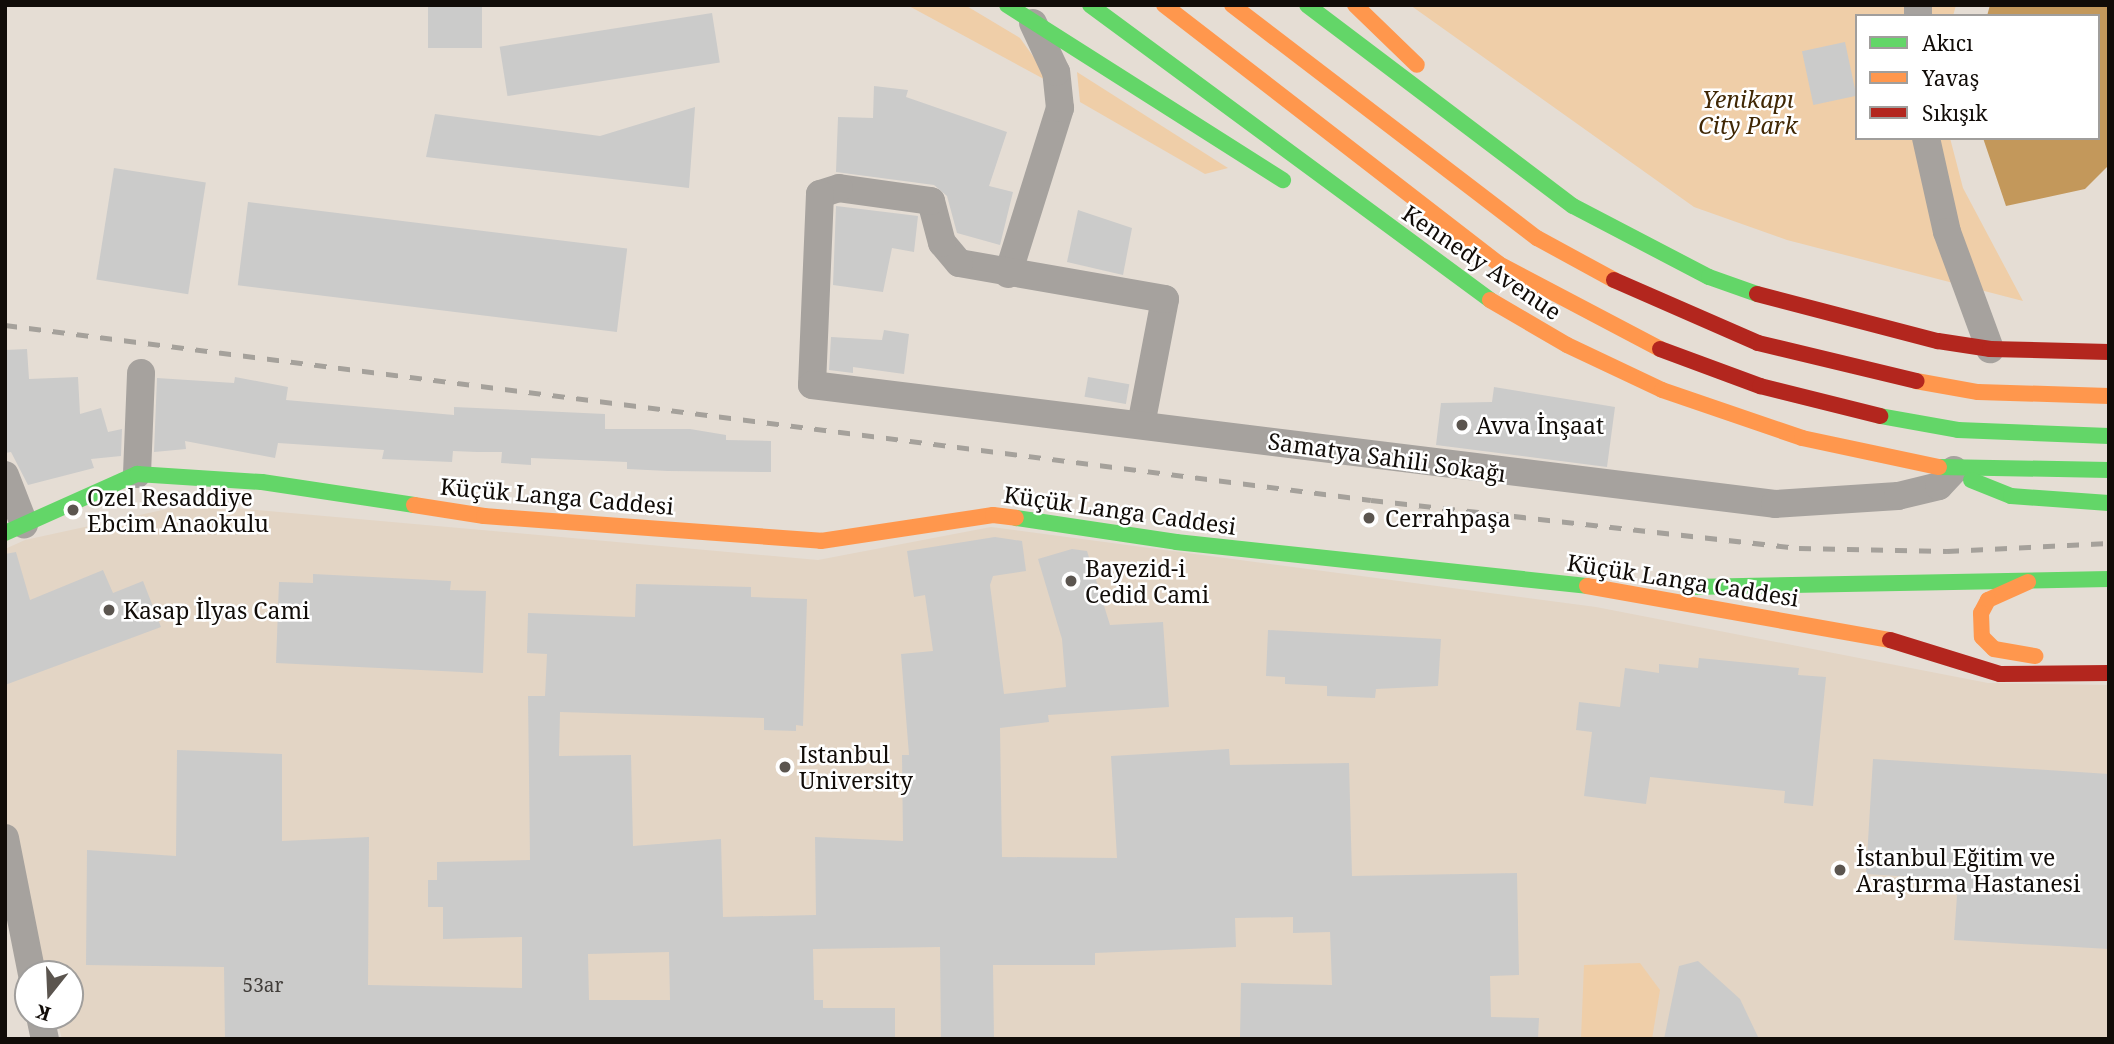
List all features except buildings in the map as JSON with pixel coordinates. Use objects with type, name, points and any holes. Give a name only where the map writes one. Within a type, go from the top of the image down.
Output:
[{"type":"main road","points":[[1007,5],[1295,188]]},
{"type":"main road","name":"Kennedy Avenue","points":[[1090,5],[1482,295],[1567,345],[1662,390],[1802,438],[1954,470],[2109,470]]},
{"type":"main road","points":[[1164,5],[1499,264],[1663,350],[1760,386],[1891,419],[2010,434],[2109,436]]},
{"type":"main road","points":[[1232,5],[1537,238],[1642,295],[1758,343],[1857,370],[1978,392],[2109,396]]},
{"type":"main road","points":[[1307,5],[1501,156],[1621,234],[1709,277],[1800,309],[1990,349],[2109,352]]},
{"type":"main road","points":[[1355,5],[1460,107],[1501,156]]},
{"type":"main road","points":[[1372,236],[1482,295]]},
{"type":"main road","points":[[1954,470],[2011,496],[2109,503]]},
{"type":"main road","name":"Küçük Langa Caddesi","points":[[14,528],[138,474],[262,482],[484,516],[821,541],[993,515],[1176,542],[1599,587],[1686,606],[1863,631],[2000,674],[2109,673]]},
{"type":"main road","points":[[2044,579],[2007,587],[1988,600],[1981,613],[1982,637],[1994,649],[2019,656],[2109,660]]},
{"type":"main road","points":[[1599,587],[2109,579]]},
{"type":"street","points":[[1033,23],[1056,72],[1060,107],[1009,274],[1165,299],[1141,425]]},
{"type":"street","points":[[1926,140],[1947,232],[1990,349]]},
{"type":"street","name":"Samatya Sahili Sokağı","points":[[1009,274],[959,263],[942,243],[931,201],[839,188],[820,194],[812,385],[1775,504],[1898,496],[1939,486],[1954,470]]},
{"type":"street","points":[[138,474],[141,373]]},
{"type":"street","points":[[5,475],[14,528]]},
{"type":"street","points":[[5,838],[29,960]]},
{"type":"shaded area","points":[[1990,5],[2109,5],[2109,165],[2085,189],[2006,206],[1984,140],[2100,140],[2100,14],[1988,14]]},
{"type":"shaded area","name":"Istanbul University","points":[[190,504],[818,560],[991,527],[1596,607],[1988,683],[2109,685],[2109,1039],[62,1039],[60,1030],[84,1030],[84,960],[40,960],[5,832],[5,549],[25,540]]},
{"type":"green space","points":[[907,5],[965,5],[1020,38],[1053,84]]},
{"type":"green space","name":"Yenikapı City Park","points":[[1410,5],[1956,5],[1954,14],[1855,14],[1855,140],[1951,140],[1963,188],[2023,301],[1787,240],[1694,207]]},
{"type":"green space","points":[[1077,72],[1228,168],[1205,174],[1080,102]]},
{"type":"green space","points":[[1640,963],[1660,990],[1652,1039],[1581,1039],[1584,965]]},
{"type":"railway","points":[[5,325],[1371,500],[1799,548],[1947,551],[2109,543]]},
{"type":"traffic: fast","points":[[1007,5],[1283,180]]},
{"type":"traffic: fast","points":[[1090,5],[1490,300]]},
{"type":"traffic: fast","points":[[1307,5],[1573,206],[1709,277],[1757,294]]},
{"type":"traffic: fast","points":[[1880,416],[1958,430],[2109,436]]},
{"type":"traffic: fast","points":[[1939,467],[2109,470]]},
{"type":"traffic: fast","points":[[5,533],[137,474],[262,482],[414,505]]},
{"type":"traffic: fast","points":[[1971,480],[2011,496],[2109,503]]},
{"type":"traffic: fast","points":[[1016,518],[1176,542],[1587,586]]},
{"type":"traffic: fast","points":[[1692,587],[2109,579]]},
{"type":"traffic: slow","points":[[1164,5],[1499,264],[1660,349]]},
{"type":"traffic: slow","points":[[1232,5],[1537,238],[1614,280]]},
{"type":"traffic: slow","points":[[1355,5],[1417,65]]},
{"type":"traffic: slow","points":[[1490,300],[1567,345],[1662,390],[1802,438],[1939,467]]},
{"type":"traffic: slow","points":[[1916,381],[1978,392],[2109,396]]},
{"type":"traffic: slow","points":[[414,505],[484,516],[821,541],[993,515],[1016,518]]},
{"type":"traffic: slow","points":[[2028,582],[1988,600],[1981,613],[1982,637],[1994,649],[2035,656]]},
{"type":"traffic: slow","points":[[1587,586],[1890,640]]},
{"type":"traffic: jam","points":[[1614,280],[1758,343],[1916,381]]},
{"type":"traffic: jam","points":[[1757,294],[1938,341],[1990,349],[2109,352]]},
{"type":"traffic: jam","points":[[1660,349],[1760,386],[1880,416]]},
{"type":"traffic: jam","points":[[1890,640],[2000,674],[2109,673]]},
{"type":"place","name":"Avva İnşaat","points":[[1462,425]]},
{"type":"place","name":"Ozel Resaddiye Ebcim Anaokulu","points":[[73,510]]},
{"type":"place","name":"Cerrahpaşa","points":[[1369,518]]},
{"type":"place","name":"Bayezid-i Cedid Cami","points":[[1071,581]]},
{"type":"place","name":"Kasap İlyas Cami","points":[[109,610]]},
{"type":"place","name":"Istanbul University","points":[[785,767]]},
{"type":"place","name":"İstanbul Eğitim ve Araştırma Hastanesi","points":[[1840,870]]}]
